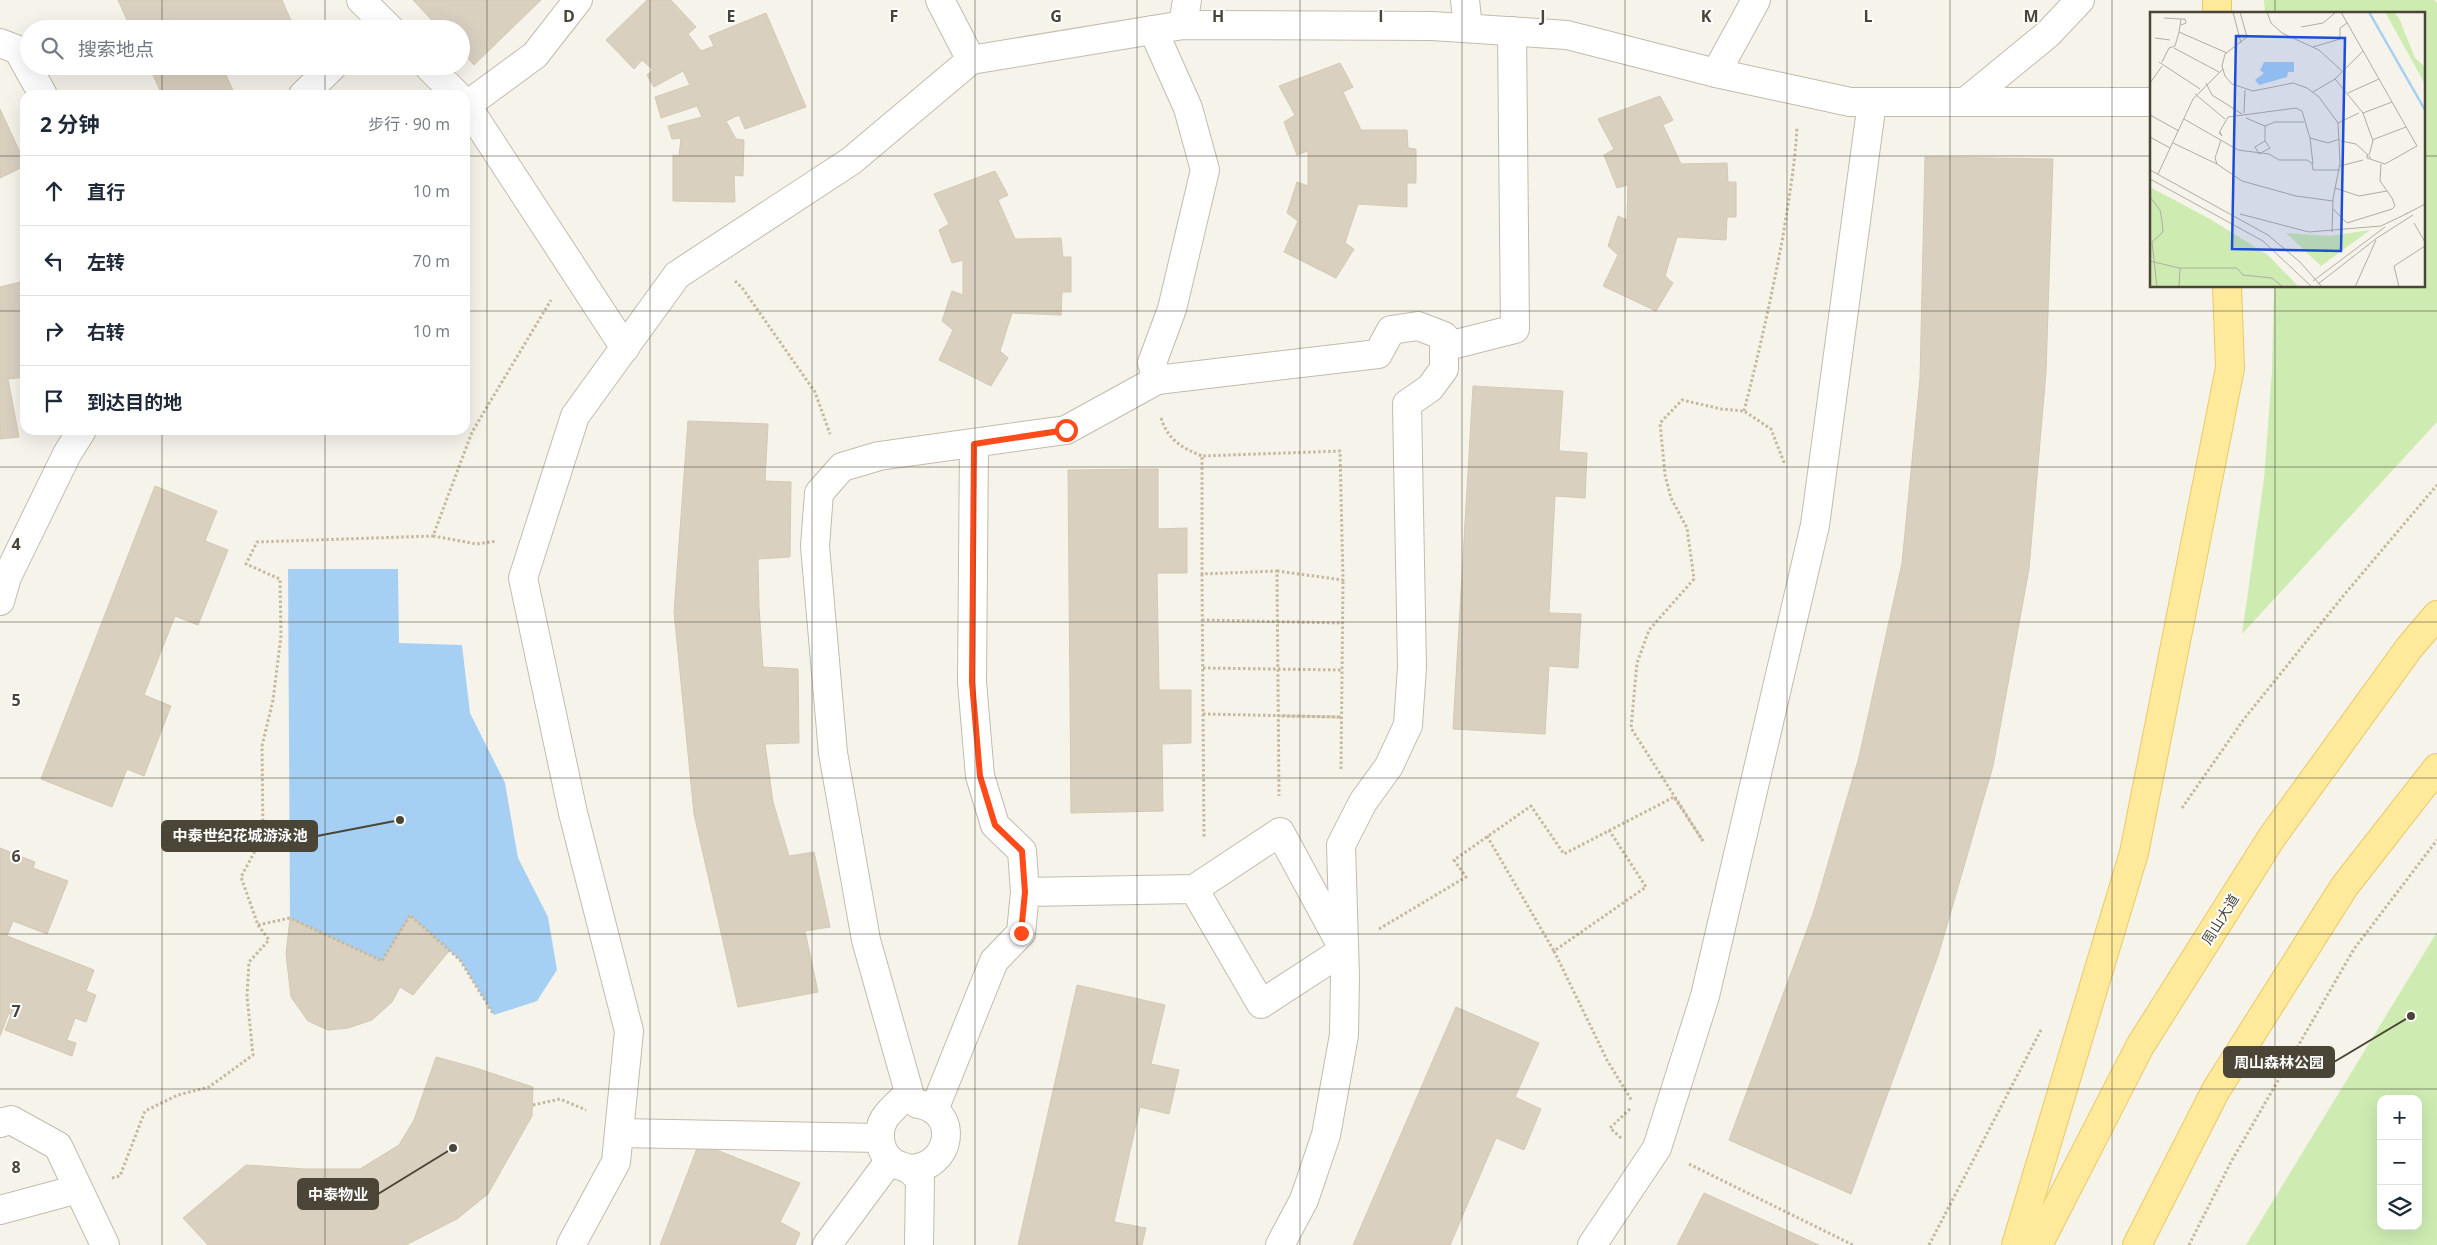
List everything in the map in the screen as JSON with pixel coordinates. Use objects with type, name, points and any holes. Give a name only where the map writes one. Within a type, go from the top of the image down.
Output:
[{"type":"main road","points":[[2016,1245],[2134,853],[2230,368],[2227,288]]},
{"type":"main road","name":"周山大道","points":[[2038,1245],[2140,1046],[2267,845],[2409,648],[2437,615]]},
{"type":"main road","points":[[2136,1245],[2216,1090],[2344,887],[2437,768]]},
{"type":"lane","points":[[361,0],[376,20]]},
{"type":"lane","points":[[470,96],[534,55],[578,0]]},
{"type":"lane","points":[[940,0],[971,60]]},
{"type":"lane","points":[[1465,0],[1468,28]]},
{"type":"lane","points":[[1716,74],[1756,0]]},
{"type":"lane","points":[[1965,102],[2048,34],[2080,0]]},
{"type":"lane","points":[[571,1245],[616,1162],[629,1032],[573,812],[523,578],[575,416],[677,275],[851,161],[971,60],[1153,30],[1185,13],[1567,34],[1716,74],[1850,102],[2150,102]]},
{"type":"lane","points":[[1153,30],[1188,108],[1205,170],[1172,309],[1152,363],[1158,380]]},
{"type":"lane","points":[[1444,347],[1515,329],[1512,31]]},
{"type":"lane","points":[[0,43],[18,50],[20,54]]},
{"type":"lane","points":[[32,75],[40,90]]},
{"type":"lane","points":[[308,90],[324,75]]},
{"type":"lane","points":[[437,75],[452,90]]},
{"type":"lane","points":[[1592,1245],[1652,1156],[1705,996],[1815,525],[1872,102]]},
{"type":"lane","points":[[470,112],[625,348]]},
{"type":"lane","points":[[619,1133],[905,1163],[938,1158],[944,1148],[946,1138],[943,1122],[916,1103],[866,940],[833,753],[815,546],[819,493],[842,467],[879,456],[1066,430],[1158,380],[1378,354],[1390,330],[1418,326],[1444,336],[1444,368],[1430,388],[1407,404],[1412,668],[1408,725],[1389,766],[1363,802],[1341,845],[1344,1035],[1326,1135],[1304,1200],[1280,1245]]},
{"type":"lane","points":[[0,600],[7,576],[67,454],[79,435]]},
{"type":"lane","points":[[918,1245],[905,1163],[883,1121],[888,1114],[916,1103],[994,961],[1021,933],[1025,892],[1022,851],[995,825],[980,776],[972,682],[974,444]]},
{"type":"lane","points":[[1025,892],[1199,885],[1280,832],[1344,950]]},
{"type":"lane","points":[[1199,885],[1260,1004],[1344,950]]},
{"type":"lane","points":[[0,1123],[11,1120],[58,1146],[105,1245]]},
{"type":"lane","points":[[827,1245],[905,1163]]},
{"type":"lane","points":[[0,1210],[78,1189]]},
{"type":"path","points":[[1744,411],[1763,339],[1794,173],[1798,91]]},
{"type":"path","points":[[708,254],[743,289],[815,392],[842,467]]},
{"type":"path","points":[[433,536],[472,432],[571,266]]},
{"type":"path","points":[[1158,380],[1157,408],[1164,427],[1182,448],[1202,456],[1340,451],[1343,623],[1341,776]]},
{"type":"path","points":[[1731,885],[1631,728],[1637,663],[1649,630],[1694,579],[1687,528],[1671,498],[1665,476],[1660,423],[1682,400],[1721,409],[1744,411],[1771,429],[1788,473]]},
{"type":"path","points":[[1199,885],[1203,714],[1202,456]]},
{"type":"path","points":[[78,1189],[120,1176],[144,1112],[178,1095],[209,1087],[253,1055],[246,996],[249,962],[269,940],[258,925],[241,877],[263,836],[262,746],[274,700],[281,636],[280,579],[246,564],[257,542],[433,536],[477,544],[537,535]]},
{"type":"path","points":[[1202,574],[1277,570],[1342,580]]},
{"type":"path","points":[[1277,570],[1280,832]]},
{"type":"path","points":[[1202,620],[1343,623]]},
{"type":"path","points":[[1203,668],[1342,670]]},
{"type":"path","points":[[1203,714],[1341,717]]},
{"type":"path","points":[[1279,716],[1341,717]]},
{"type":"path","points":[[1344,950],[1466,877],[1454,860],[1531,806],[1564,854],[1674,797],[1731,885]]},
{"type":"path","points":[[1554,951],[1646,887],[1609,830]]},
{"type":"path","points":[[1487,836],[1554,951],[1607,1060],[1634,1104],[1610,1128],[1652,1156],[1853,1245]]},
{"type":"path","points":[[2189,1245],[2231,1162],[2354,949],[2437,840]]},
{"type":"path","points":[[258,925],[290,918],[382,961],[410,915],[460,960],[494,1015]]},
{"type":"path","points":[[533,1105],[560,1099],[577,1107]]},
{"type":"green space","points":[[2264,0],[2434,0],[2437,3],[2437,422],[2242,634],[2264,479],[2272,371],[2274,288],[2424,288],[2424,12],[2265,12]]},
{"type":"green space","points":[[2437,932],[2437,1245],[2246,1245]]},
{"type":"water","points":[[288,569],[398,569],[399,643],[462,645],[470,713],[505,783],[518,858],[548,917],[557,970],[537,1001],[494,1015],[460,960],[410,915],[382,961],[290,918]]},
{"type":"building","points":[[118,0],[282,0],[291,20],[127,20]]},
{"type":"building","points":[[413,0],[541,0],[474,65],[470,61],[470,20],[432,20]]},
{"type":"building","points":[[647,0],[671,0],[696,27],[688,34],[701,51],[714,46],[709,36],[766,13],[806,107],[745,129],[739,115],[726,121],[736,139],[744,140],[743,176],[734,175],[735,202],[673,201],[673,155],[679,156],[681,138],[672,139],[668,126],[702,117],[697,106],[661,118],[655,97],[690,85],[683,71],[654,87],[647,75],[653,70],[642,60],[634,69],[606,40]]},
{"type":"building","points":[[1340,63],[1353,87],[1343,92],[1361,130],[1407,130],[1408,148],[1416,149],[1416,183],[1407,183],[1407,207],[1358,204],[1345,243],[1354,249],[1336,278],[1284,252],[1298,221],[1287,213],[1297,182],[1308,186],[1308,151],[1297,155],[1284,122],[1295,115],[1279,86]]},
{"type":"building","points":[[153,75],[226,75],[233,90],[160,90]]},
{"type":"building","points":[[1660,96],[1673,120],[1663,125],[1681,164],[1727,163],[1728,182],[1736,182],[1736,217],[1727,217],[1726,240],[1677,237],[1665,276],[1673,283],[1656,311],[1603,286],[1618,255],[1608,246],[1618,216],[1627,220],[1628,185],[1617,188],[1604,155],[1614,149],[1598,119]]},
{"type":"building","points":[[0,109],[20,152],[20,168],[0,178]]},
{"type":"building","points":[[1925,157],[2053,159],[2046,372],[2029,569],[1993,766],[1938,956],[1851,1194],[1729,1140],[1814,911],[1859,757],[1902,563],[1920,379]]},
{"type":"building","points":[[995,171],[1008,195],[998,200],[1015,239],[1061,238],[1063,257],[1071,257],[1071,292],[1062,292],[1061,315],[1012,313],[1000,351],[1008,358],[991,386],[939,360],[953,330],[942,321],[952,291],[963,295],[963,260],[952,263],[939,230],[949,224],[934,194]]},
{"type":"building","points":[[20,282],[20,378],[8,379],[19,437],[0,439],[0,287]]},
{"type":"building","points":[[1473,386],[1563,391],[1559,451],[1587,453],[1585,498],[1555,496],[1549,613],[1581,614],[1578,668],[1549,666],[1545,734],[1453,729]]},
{"type":"building","points":[[688,421],[768,424],[765,481],[791,482],[790,557],[758,559],[759,607],[763,667],[798,669],[799,743],[765,744],[773,802],[789,856],[814,852],[830,927],[805,931],[818,992],[738,1007],[694,814],[674,612]]},
{"type":"building","points":[[1158,469],[1158,529],[1187,528],[1187,573],[1157,573],[1159,690],[1191,690],[1191,743],[1162,744],[1163,811],[1071,813],[1068,470]]},
{"type":"building","points":[[155,486],[217,511],[205,541],[228,550],[198,625],[175,616],[144,695],[171,706],[144,776],[127,769],[112,807],[41,779]]},
{"type":"building","points":[[0,848],[35,862],[33,868],[68,881],[47,934],[13,921],[7,936],[94,970],[86,991],[96,995],[86,1022],[75,1018],[67,1040],[76,1043],[72,1056],[5,1030],[11,1015],[9,1013],[0,1036]]},
{"type":"building","points":[[410,915],[449,951],[413,995],[400,987],[392,1002],[372,1020],[348,1028],[328,1030],[308,1021],[291,997],[286,954],[290,918],[382,961]]},
{"type":"building","points":[[1077,985],[1165,1005],[1151,1064],[1179,1070],[1169,1114],[1140,1107],[1114,1222],[1146,1228],[1142,1245],[1018,1245]]},
{"type":"building","points":[[1456,1007],[1539,1043],[1515,1097],[1541,1109],[1524,1150],[1496,1138],[1450,1245],[1353,1245]]},
{"type":"building","points":[[436,1057],[533,1087],[532,1116],[488,1194],[457,1219],[406,1245],[208,1245],[183,1218],[246,1165],[305,1169],[360,1169],[399,1145],[414,1120]]},
{"type":"building","points":[[699,1143],[800,1183],[780,1222],[800,1233],[795,1245],[660,1245]]},
{"type":"building","points":[[1704,1193],[1819,1245],[1677,1245]]},
{"type":"place","name":"中泰世纪花城游泳池","points":[[400,820]]},
{"type":"place","name":"周山森林公园","points":[[2411,1016]]},
{"type":"place","name":"中泰物业","points":[[453,1148]]},
{"type":"route","points":[[1021,933],[1025,892],[1022,851],[995,825],[980,776],[972,682],[974,444],[1066,430]]}]
